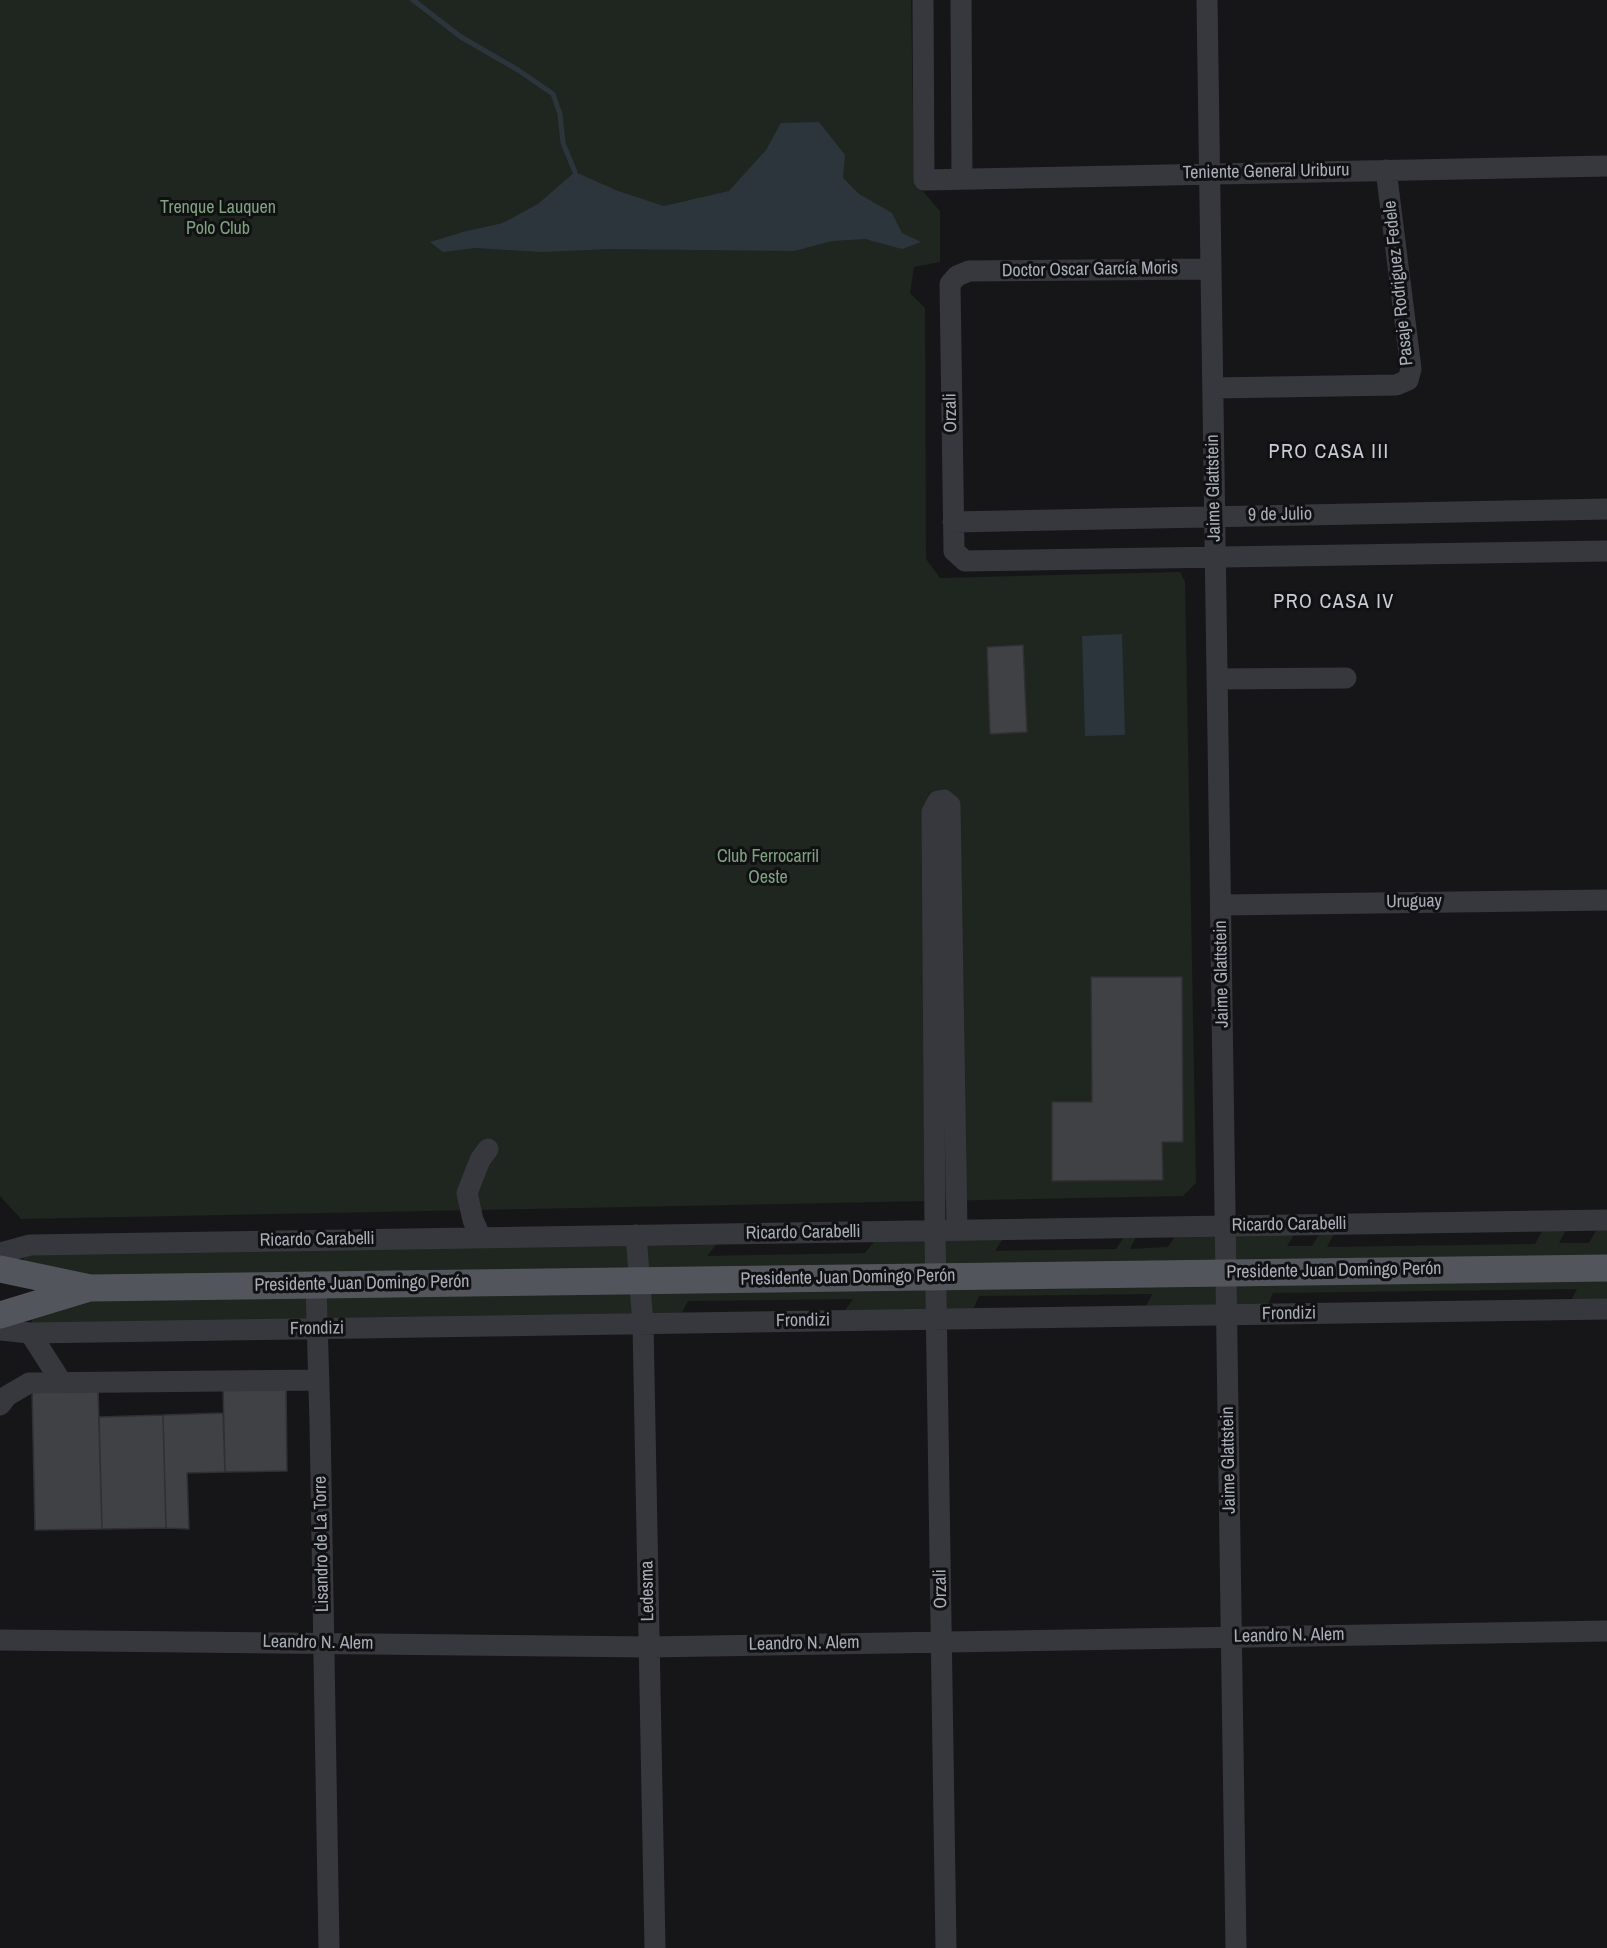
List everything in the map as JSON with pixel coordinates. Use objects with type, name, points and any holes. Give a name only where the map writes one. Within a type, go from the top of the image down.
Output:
[{"type":"main road","name":"Presidente Juan Domingo Perón","points":[[0,1271],[90,1288],[1607,1268]]},
{"type":"main road","points":[[0,1271],[6,1291],[5,1304],[0,1315]]},
{"type":"main road","name":"Presidente Juan Domingo Perón","points":[[0,1315],[90,1288]]},
{"type":"street","name":"Teniente General Uriburu","points":[[923,0],[924,180],[1607,166]]},
{"type":"street","points":[[961,0],[963,178]]},
{"type":"street","name":"Jaime Glattstein","points":[[1207,0],[1236,1948]]},
{"type":"street","name":"Pasaje Rodriguez Fedele","points":[[1213,388],[1396,385],[1408,380],[1411,369],[1386,170]]},
{"type":"street","name":"Doctor Oscar García Moris","points":[[969,271],[1211,269]]},
{"type":"street","name":"Orzali","points":[[969,271],[957,276],[950,284],[954,551],[966,561],[1215,557]]},
{"type":"street","name":"9 de Julio","points":[[952,522],[1607,509]]},
{"type":"street","points":[[1215,557],[1607,551]]},
{"type":"street","points":[[1217,679],[1346,678]]},
{"type":"street","name":"Orzali","points":[[946,1948],[935,1230],[932,812],[938,801],[945,800],[950,806],[957,1230]]},
{"type":"street","name":"Uruguay","points":[[1221,905],[1607,900]]},
{"type":"street","points":[[482,1238],[473,1220],[467,1193],[480,1160],[488,1149]]},
{"type":"street","name":"Ricardo Carabelli","points":[[0,1252],[30,1245],[1607,1220]]},
{"type":"street","name":"Ledesma","points":[[636,1235],[643,1324],[655,1948]]},
{"type":"street","name":"Lisandro de La Torre","points":[[316,1285],[329,1948]]},
{"type":"street","name":"Frondizi","points":[[0,1330],[30,1333],[1607,1309]]},
{"type":"street","points":[[30,1333],[62,1383]]},
{"type":"street","points":[[0,1405],[7,1396],[29,1383],[319,1380]]},
{"type":"street","name":"Leandro N. Alem","points":[[0,1640],[649,1647],[1607,1631]]},
{"type":"green space","points":[[0,0],[911,0],[914,181],[940,211],[940,262],[914,267],[910,293],[925,308],[926,559],[940,578],[1180,572],[1185,582],[1196,1183],[1183,1196],[21,1219],[0,1196]]},
{"type":"green space","points":[[1599,1225],[1607,1225],[1607,1258],[92,1279],[22,1264],[25,1251],[720,1240],[707,1256],[865,1253],[878,1237],[1005,1235],[995,1251],[1116,1249],[1126,1234],[1138,1233],[1130,1249],[1168,1247],[1178,1232],[1297,1230],[1287,1246],[1312,1246],[1322,1230],[1336,1230],[1327,1247],[1535,1244],[1545,1226],[1568,1226],[1559,1243],[1589,1243]]},
{"type":"green space","points":[[1607,1275],[1607,1304],[1569,1304],[1577,1289],[1273,1293],[1266,1309],[1144,1311],[1152,1294],[979,1296],[971,1314],[842,1315],[853,1299],[688,1301],[679,1318],[32,1328],[32,1315],[92,1297]]},
{"type":"shaded area","points":[[819,122],[845,155],[843,178],[859,194],[892,213],[902,233],[921,242],[902,249],[865,239],[832,241],[794,251],[608,249],[542,252],[475,248],[443,252],[430,242],[503,223],[538,204],[575,172],[618,191],[664,206],[729,191],[766,150],[781,123]]},
{"type":"shaded area","points":[[1122,634],[1125,735],[1085,736],[1082,636]]},
{"type":"building","points":[[1023,645],[1027,732],[990,734],[987,647]]},
{"type":"building","points":[[1091,977],[1182,977],[1183,1142],[1162,1142],[1163,1180],[1052,1181],[1052,1102],[1092,1102]]},
{"type":"building","points":[[286,1386],[287,1471],[225,1472],[223,1387]]},
{"type":"building","points":[[98,1388],[102,1529],[35,1530],[32,1389]]},
{"type":"building","points":[[223,1413],[225,1472],[187,1473],[189,1529],[166,1528],[163,1415]]},
{"type":"building","points":[[163,1415],[166,1528],[102,1529],[99,1417]]},
{"type":"waterway","points":[[413,0],[461,37],[518,70],[553,94],[560,114],[563,143],[575,172]]},
{"type":"district","name":"PRO CASA III","points":[[1329,453]]},
{"type":"district","name":"PRO CASA IV","points":[[1334,603]]},
{"type":"park label","name":"Trenque Lauquen Polo Club","points":[[218,218]]},
{"type":"park label","name":"Club Ferrocarril Oeste","points":[[768,867]]}]
